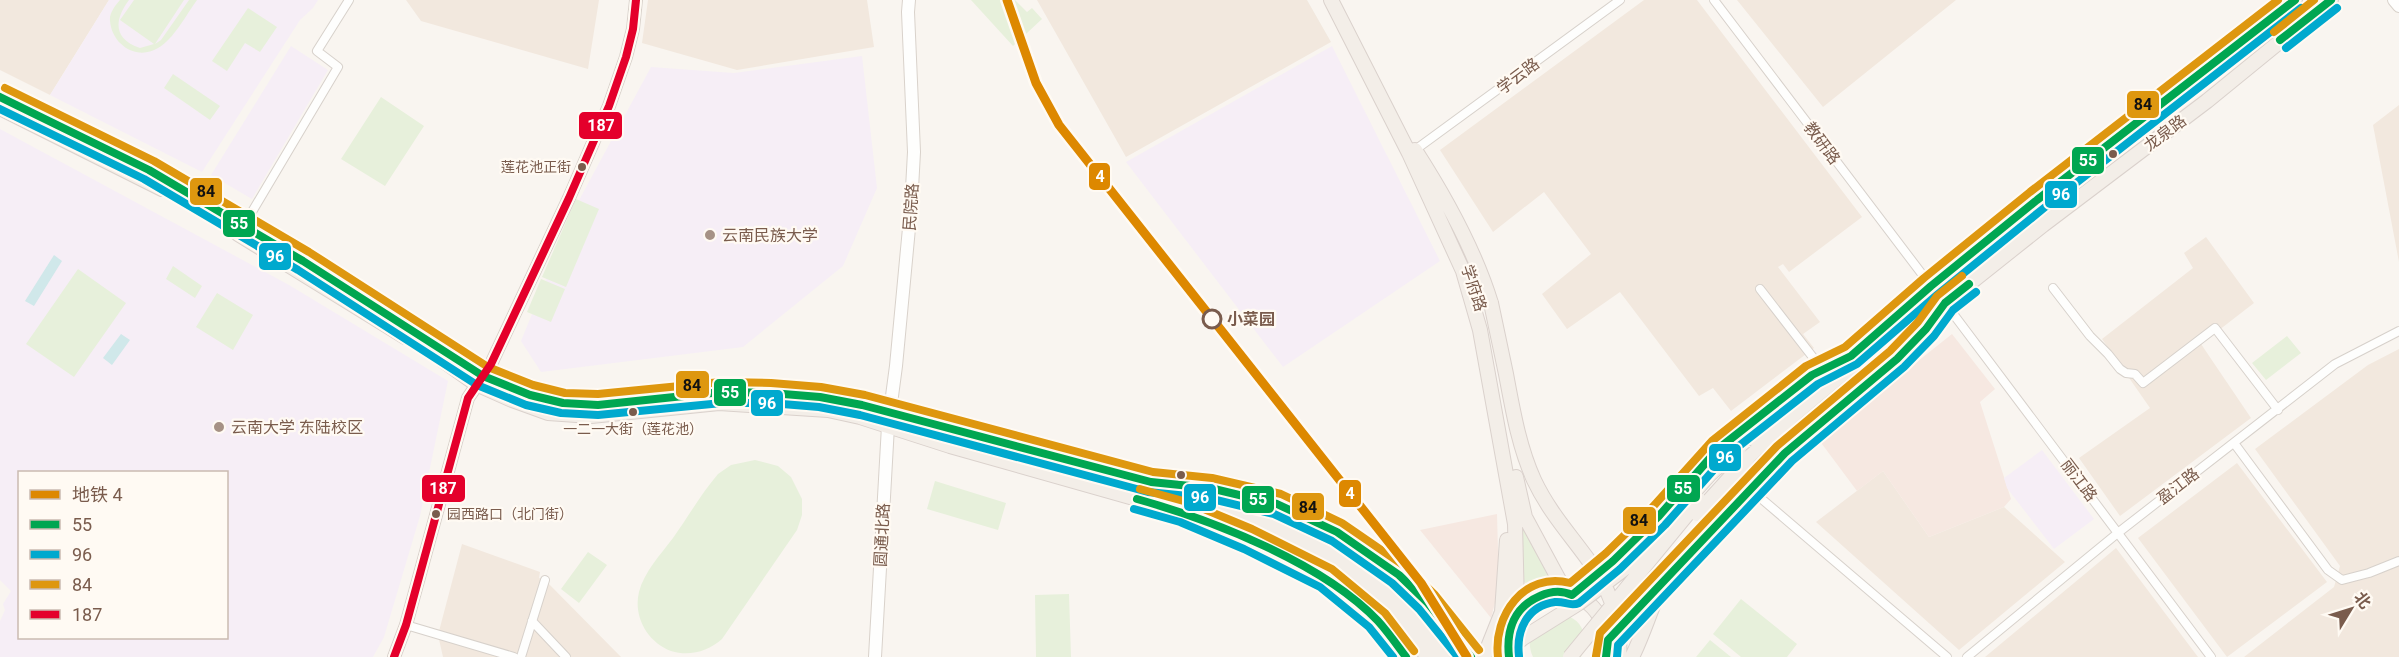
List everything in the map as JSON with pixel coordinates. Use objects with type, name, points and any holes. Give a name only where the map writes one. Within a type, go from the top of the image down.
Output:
[{"type":"main road","points":[[397,654],[468,398],[491,364],[609,106],[626,57],[633,29],[636,0]]},
{"type":"main road","name":"民院路","points":[[889,419],[911,207],[914,152],[909,0]]},
{"type":"main road","name":"学府路","points":[[1331,0],[1409,153],[1463,271],[1480,330],[1515,524],[1517,605],[1508,632],[1509,657]]},
{"type":"main road","name":"学府路","points":[[1340,0],[1415,150],[1469,269],[1486,328],[1508,445],[1525,517],[1568,593]]},
{"type":"main road","name":"龙泉路","points":[[1570,657],[1702,495],[1785,411],[1931,286],[2295,0]]},
{"type":"main road","name":"龙泉路","points":[[1580,657],[1709,500],[1742,454],[1806,407],[1911,323],[1945,303],[2043,225],[2207,101],[2331,0]]},
{"type":"main road","points":[[2394,0],[2399,6]]},
{"type":"main road","points":[[0,97],[149,170],[303,261],[479,380]]},
{"type":"main road","points":[[0,108],[143,178],[479,380],[564,403],[598,405],[722,392],[820,397],[889,419],[1151,482],[1258,517],[1316,541],[1355,565],[1389,593],[1422,628],[1443,657]]},
{"type":"main road","points":[[1415,150],[1441,190],[1466,237],[1482,274],[1491,303],[1521,447],[1535,481],[1557,519],[1589,560],[1610,592],[1617,617],[1619,657]]},
{"type":"main road","name":"学府路","points":[[1463,271],[1507,526],[1508,555],[1502,612],[1484,657]]},
{"type":"main road","points":[[1632,657],[1650,610],[1666,577],[1679,557],[1719,509],[1785,442],[1890,355],[1945,303]]},
{"type":"main road","points":[[1608,640],[1793,446],[1897,359],[1926,329],[1945,303]]},
{"type":"main road","points":[[1568,593],[1613,561],[1718,449],[1822,369],[1851,356]]},
{"type":"main road","points":[[889,419],[950,446],[1183,512],[1238,524],[1277,537],[1316,555],[1355,580],[1392,613],[1428,657]]},
{"type":"main road","name":"圆通北路","points":[[875,657],[889,419]]},
{"type":"main road","points":[[1499,657],[1522,638],[1579,603],[1628,566],[1710,474],[1742,454]]},
{"type":"main road","points":[[1151,482],[1210,488],[1277,504],[1337,532],[1399,576],[1427,602],[1472,657]]},
{"type":"main road","points":[[1183,512],[1248,539],[1326,578],[1377,620],[1406,657]]},
{"type":"main road","points":[[1512,620],[1521,607],[1533,598],[1548,593],[1568,593],[1586,602],[1597,612],[1608,640],[1606,657]]},
{"type":"street","points":[[243,227],[338,67],[317,51],[349,0]]},
{"type":"street","name":"学云路","points":[[1415,150],[1620,0]]},
{"type":"street","name":"教研路","points":[[1714,0],[1931,286]]},
{"type":"street","points":[[2053,288],[2090,336],[2120,369],[2126,373],[2135,374],[2143,383],[2215,328],[2278,410]]},
{"type":"street","points":[[1760,289],[1822,369]]},
{"type":"street","name":"丽江路","points":[[1945,303],[2211,657]]},
{"type":"street","name":"盈江路","points":[[1967,657],[2119,532],[2335,364],[2399,331]]},
{"type":"street","points":[[2234,442],[2328,570],[2342,580],[2369,573],[2399,561]]},
{"type":"street","points":[[1750,489],[1947,657]]},
{"type":"street","points":[[521,657],[545,580]]},
{"type":"street","points":[[532,621],[566,657]]},
{"type":"street","points":[[406,625],[514,657]]},
{"type":"shaded area","points":[[0,0],[109,0],[50,95],[0,70]]},
{"type":"shaded area","points":[[109,0],[318,0],[300,20],[202,172],[50,95]]},
{"type":"shaded area","points":[[406,0],[599,0],[588,69],[421,21]]},
{"type":"shaded area","points":[[648,0],[867,0],[874,47],[737,70],[642,43]]},
{"type":"shaded area","points":[[1037,0],[1307,0],[1331,42],[1126,157]]},
{"type":"shaded area","points":[[1644,0],[1697,0],[1862,217],[1789,272],[1783,264],[1778,267],[1820,322],[1803,334],[1814,348],[1731,411],[1713,388],[1699,396],[1620,292],[1567,329],[1542,294],[1591,254],[1544,192],[1493,232],[1440,150]]},
{"type":"shaded area","points":[[1737,0],[1956,0],[1823,107]]},
{"type":"shaded area","points":[[291,46],[328,70],[252,199],[211,175]]},
{"type":"shaded area","points":[[1332,46],[1440,261],[1283,367],[1126,162]]},
{"type":"shaded area","name":"云南民族大学","points":[[862,56],[877,188],[843,266],[743,347],[541,372],[521,341],[577,204],[651,67],[734,73]]},
{"type":"shaded area","points":[[2399,105],[2399,262],[2373,125]]},
{"type":"shaded area","name":"云南大学 东陆校区","points":[[0,129],[289,285],[448,381],[420,516],[384,637],[373,657],[0,657],[0,621],[5,610],[3,604],[11,591],[0,580]]},
{"type":"shaded area","points":[[2206,237],[2254,303],[2201,344],[2251,418],[2120,516],[2079,458],[2150,408],[2102,339],[2193,268],[2184,253]]},
{"type":"shaded area","points":[[1952,334],[1995,389],[1980,402],[2011,499],[2004,507],[1929,537],[1883,471],[1857,491],[1819,440]]},
{"type":"shaded area","points":[[2399,349],[2399,657],[2244,657],[2334,587],[2340,566],[2255,449],[2368,365]]},
{"type":"shaded area","points":[[2042,450],[2094,519],[2054,549],[2007,488],[2004,478]]},
{"type":"shaded area","points":[[2237,463],[2327,582],[2227,657],[2138,538]]},
{"type":"shaded area","points":[[1883,471],[1929,537],[2004,507],[2065,562],[1959,650],[1816,522]]},
{"type":"shaded area","points":[[1497,514],[1499,587],[1491,618],[1420,530]]},
{"type":"shaded area","points":[[462,544],[540,572],[539,578],[545,580],[621,657],[443,657],[438,635]]},
{"type":"shaded area","points":[[2116,548],[2198,657],[1985,657]]},
{"type":"green space","points":[[120,0],[129,0],[119,22],[121,34],[125,40],[140,48],[154,44],[120,20],[134,0],[184,0],[155,44],[161,40],[189,0],[197,0],[164,44],[150,52],[142,53],[121,44],[112,30],[110,15]]},
{"type":"green space","points":[[971,0],[1015,0],[1027,12],[1032,8],[1042,19],[1013,46]]},
{"type":"green space","points":[[248,8],[277,27],[260,52],[245,43],[227,71],[212,61]]},
{"type":"green space","points":[[173,74],[220,106],[210,120],[164,88]]},
{"type":"green space","points":[[381,97],[424,126],[385,186],[341,159]]},
{"type":"green space","points":[[576,199],[599,209],[566,287],[542,277]]},
{"type":"green space","points":[[173,266],[202,286],[195,298],[166,279]]},
{"type":"green space","points":[[78,269],[126,303],[74,377],[26,344]]},
{"type":"green space","points":[[541,279],[565,289],[551,322],[527,312]]},
{"type":"green space","points":[[217,293],[253,315],[233,350],[196,327]]},
{"type":"green space","points":[[2287,336],[2301,353],[2266,380],[2252,363]]},
{"type":"green space","points":[[755,460],[778,466],[791,477],[802,499],[802,515],[797,530],[722,639],[711,647],[692,653],[678,653],[662,647],[649,635],[640,619],[638,601],[641,585],[653,564],[718,474],[731,465]]},
{"type":"green space","points":[[935,481],[1006,503],[998,530],[927,509]]},
{"type":"green space","points":[[1523,527],[1552,583],[1533,589],[1523,581]]},
{"type":"green space","points":[[588,552],[607,565],[579,603],[561,589]]},
{"type":"green space","points":[[1069,594],[1071,657],[1036,657],[1035,595]]},
{"type":"green space","points":[[1741,599],[1797,644],[1787,657],[1741,657],[1713,634]]},
{"type":"green space","points":[[1549,615],[1570,617],[1579,624],[1585,640],[1581,657],[1533,657],[1530,644],[1532,632],[1538,622]]},
{"type":"green space","points":[[1710,640],[1731,657],[1696,657]]},
{"type":"water","points":[[54,255],[62,261],[34,306],[25,301]]},
{"type":"water","points":[[121,334],[130,340],[112,365],[103,358]]},
{"type":"metro line","name":"4","points":[[1007,0],[1036,83],[1059,125],[1421,583],[1467,657]]},
{"type":"transit line","name":"187","points":[[394,657],[406,625],[468,398],[491,364],[569,198],[609,106],[626,57],[633,29],[636,0]]},
{"type":"transit line","name":"84","points":[[1498,657],[1498,642],[1506,612],[1526,590],[1553,581],[1570,583],[1606,553],[1650,510],[1712,441],[1806,366],[1845,347],[1924,278],[2030,192],[2278,0]]},
{"type":"transit line","name":"55","points":[[1509,657],[1511,629],[1514,620],[1524,606],[1548,593],[1560,592],[1572,595],[1613,561],[1658,517],[1718,449],[1812,375],[1851,356],[1931,286],[2037,200],[2295,0]]},
{"type":"transit line","name":"84","points":[[2274,32],[2314,0]]},
{"type":"transit line","name":"55","points":[[2280,40],[2331,0]]},
{"type":"transit line","name":"96","points":[[1519,656],[1519,637],[1525,621],[1537,608],[1555,602],[1579,603],[1620,569],[1665,525],[1725,457],[1818,384],[1857,364],[1938,294],[2044,208],[2301,8]]},
{"type":"transit line","name":"96","points":[[2286,48],[2337,8]]},
{"type":"transit line","name":"84","points":[[5,88],[154,161],[309,252],[488,367],[533,385],[565,393],[598,394],[721,382],[821,387],[865,395],[1153,472],[1212,478],[1281,494],[1342,523],[1406,567],[1435,595],[1479,650]]},
{"type":"transit line","name":"55","points":[[0,97],[149,170],[303,261],[483,376],[530,395],[563,403],[598,405],[722,392],[820,397],[862,405],[1151,482],[1210,488],[1277,504],[1337,532],[1399,575],[1427,602],[1471,657]]},
{"type":"transit line","name":"96","points":[[0,109],[144,179],[298,270],[477,385],[526,405],[561,413],[598,415],[722,403],[770,403],[819,407],[860,415],[1148,492],[1208,498],[1274,514],[1332,541],[1392,583],[1419,609],[1458,657]]},
{"type":"transit line","name":"84","points":[[1596,656],[1600,633],[1777,446],[1890,351],[1918,322],[1937,296],[1962,276]]},
{"type":"transit line","name":"55","points":[[1606,657],[1608,640],[1785,453],[1897,359],[1926,329],[1945,303],[1969,284]]},
{"type":"transit line","name":"96","points":[[1617,657],[1618,645],[1792,461],[1904,367],[1934,336],[1953,310],[1976,292]]},
{"type":"transit line","name":"84","points":[[1140,489],[1187,502],[1252,529],[1332,569],[1385,613],[1414,651]]},
{"type":"transit line","name":"55","points":[[1137,499],[1232,532],[1265,546],[1328,580],[1378,621],[1406,657]]},
{"type":"transit line","name":"96","points":[[1134,509],[1180,522],[1244,549],[1320,587],[1369,627],[1393,657]]},
{"type":"place","name":"莲花池正街","points":[[582,167]]},
{"type":"place","name":"云南民族大学","points":[[710,235]]},
{"type":"place","name":"小菜园","points":[[1212,319]]},
{"type":"place","name":"一二一大街（莲花池）","points":[[633,412]]},
{"type":"place","name":"云南大学 东陆校区","points":[[219,427]]},
{"type":"place","name":"园西路口（北门街）","points":[[436,514]]}]
